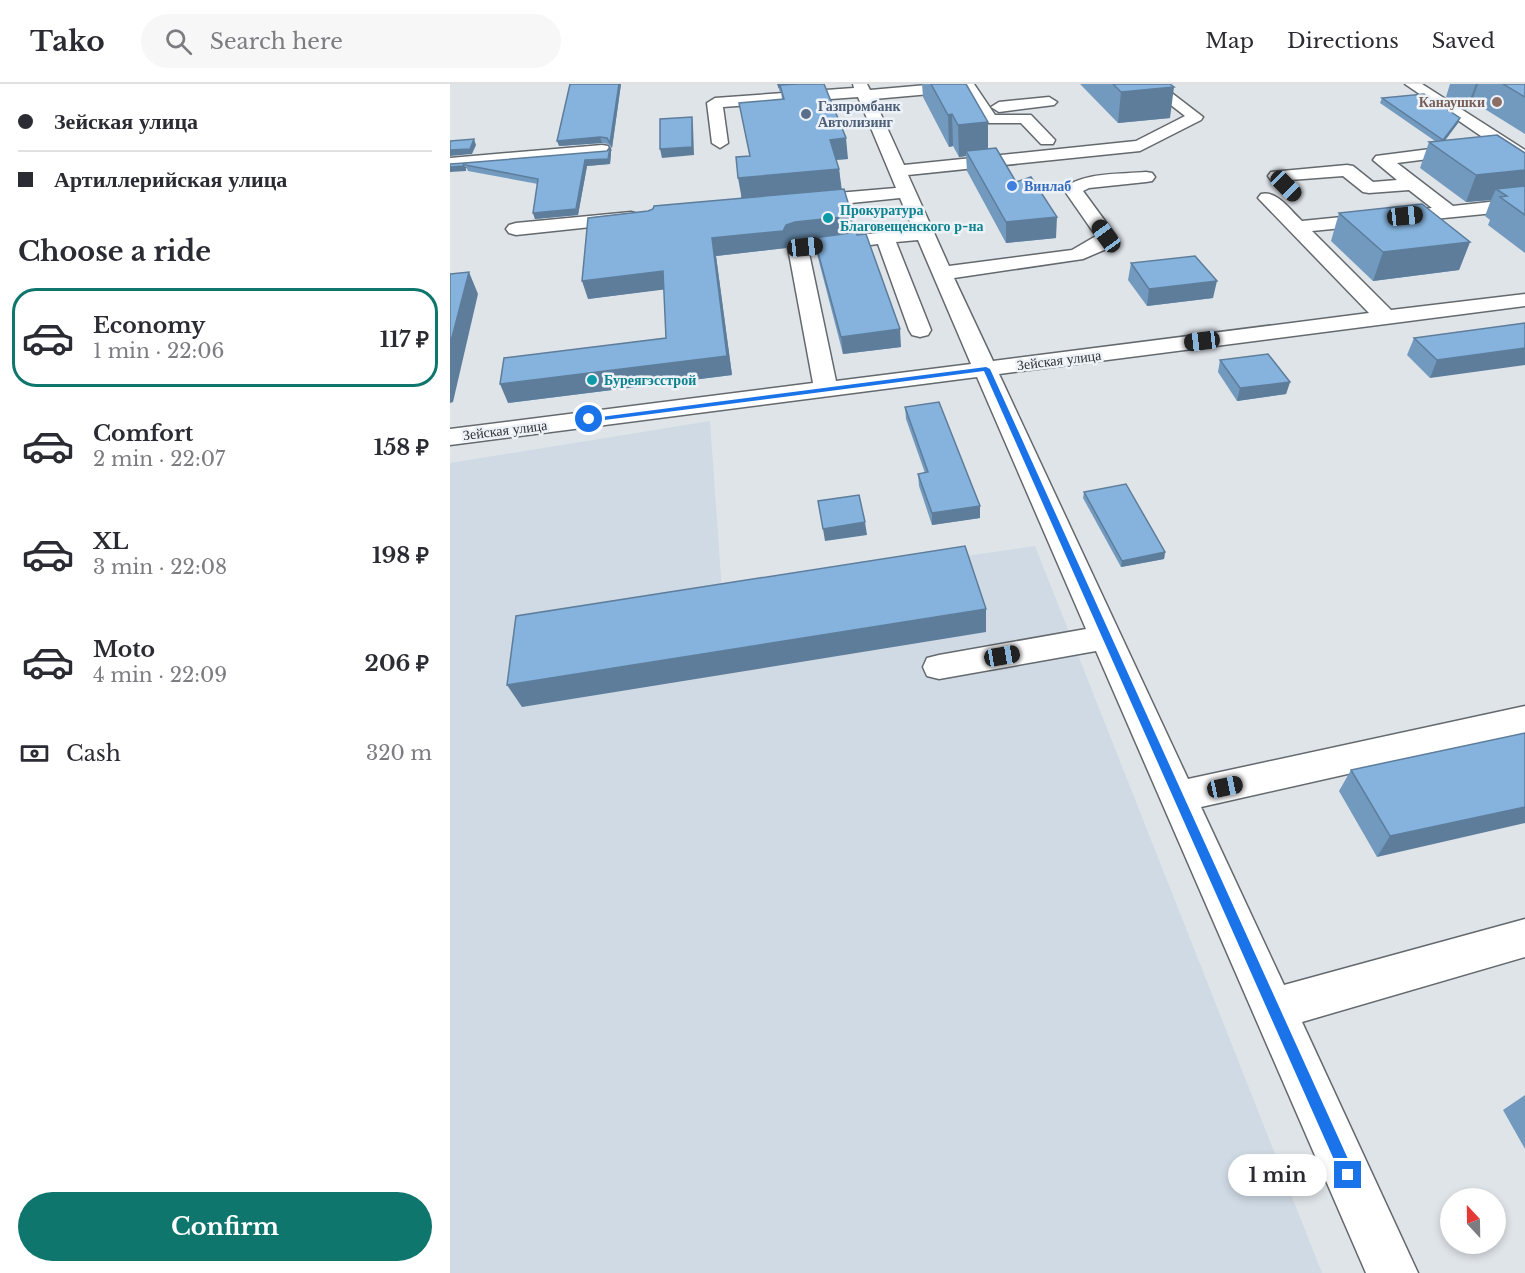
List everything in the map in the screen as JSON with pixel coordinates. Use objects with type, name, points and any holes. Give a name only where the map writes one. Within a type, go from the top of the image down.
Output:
[{"type":"street","points":[[899,171],[1140,146],[1195,117],[1180,103],[1169,100],[1151,84]]},
{"type":"street","points":[[1413,84],[1489,134],[1511,138],[1525,158]]},
{"type":"street","points":[[720,143],[715,103],[863,90],[967,85],[990,120],[1025,118],[1053,108],[983,108]]},
{"type":"street","points":[[863,90],[942,273],[1392,1273]]},
{"type":"street","points":[[1025,118],[1047,140]]},
{"type":"street","points":[[1449,212],[1382,160],[1511,138]]},
{"type":"street","points":[[450,163],[602,150]]},
{"type":"street","points":[[1386,318],[1267,198],[1291,195],[1277,176],[1347,170],[1369,188],[1413,184]]},
{"type":"street","points":[[942,273],[1076,255],[1089,250],[1101,244],[1106,236],[1073,190],[1084,183],[1146,177]]},
{"type":"street","points":[[783,203],[907,192]]},
{"type":"street","points":[[1297,228],[1525,204]]},
{"type":"street","points":[[516,229],[644,217]]},
{"type":"street","points":[[826,389],[798,248],[925,233]]},
{"type":"street","points":[[885,238],[920,330]]},
{"type":"street","name":"Зейская улица","points":[[450,437],[1525,300]]},
{"type":"street","points":[[939,667],[1107,636]]},
{"type":"street","points":[[1179,797],[1525,720]]},
{"type":"street","points":[[1274,1009],[1525,938]]},
{"type":"shaded area","points":[[710,421],[722,591],[1035,546],[1322,1273],[450,1273],[450,463]]},
{"type":"building","points":[[570,84],[619,84],[610,143],[607,138],[600,137],[557,141]]},
{"type":"building","points":[[824,84],[846,138],[830,140],[839,169],[738,178],[736,157],[750,156],[739,103],[784,99],[780,85]]},
{"type":"building","points":[[931,84],[966,84],[988,122],[958,125],[952,114],[948,115]]},
{"type":"building","points":[[1113,84],[1170,84],[1174,87],[1121,92]]},
{"type":"building","points":[[1503,84],[1525,84],[1525,97]]},
{"type":"building","points":[[1424,94],[1460,118],[1443,140],[1382,98]]},
{"type":"building","points":[[692,117],[692,147],[660,149],[660,119]]},
{"type":"building","points":[[1497,135],[1525,153],[1525,170],[1476,175],[1429,142]]},
{"type":"building","points":[[474,139],[470,149],[450,150],[450,141]]},
{"type":"building","points":[[610,147],[608,159],[585,160],[576,209],[533,213],[538,179],[465,165],[465,163],[607,151]]},
{"type":"building","points":[[996,148],[1016,182],[1031,177],[1057,217],[1006,222],[966,151]]},
{"type":"building","points":[[464,163],[463,166],[450,167],[450,164]]},
{"type":"building","points":[[1525,186],[1525,215],[1500,197],[1507,196],[1496,189]]},
{"type":"building","points":[[844,189],[852,216],[795,222],[786,225],[783,231],[712,238],[727,356],[500,384],[504,358],[666,338],[663,271],[582,281],[588,218],[648,211],[654,206]]},
{"type":"building","points":[[1422,204],[1470,242],[1383,252],[1339,213]]},
{"type":"building","points":[[857,232],[857,235],[866,234],[900,329],[841,337],[814,238]]},
{"type":"building","points":[[1195,256],[1217,281],[1149,289],[1131,263]]},
{"type":"building","points":[[469,272],[450,345],[450,274]]},
{"type":"building","points":[[1525,323],[1525,348],[1437,360],[1414,338]]},
{"type":"building","points":[[1268,354],[1290,382],[1240,388],[1220,360]]},
{"type":"building","points":[[939,402],[980,506],[932,513],[918,474],[928,472],[905,407]]},
{"type":"building","points":[[1126,484],[1165,552],[1122,561],[1084,492]]},
{"type":"building","points":[[859,495],[865,522],[823,529],[818,501]]},
{"type":"building","points":[[965,546],[986,609],[507,685],[516,616]]},
{"type":"building","points":[[1525,733],[1525,807],[1390,836],[1351,770]]},
{"type":"place","name":"Канаушки","points":[[1497,102]]},
{"type":"place","name":"Газпромбанк Автолизинг","points":[[806,114]]},
{"type":"place","name":"Винлаб","points":[[1012,186]]},
{"type":"place","name":"Прокуратура Благовещенского р-на","points":[[828,218]]},
{"type":"place","name":"Буреягэсстрой","points":[[592,380]]},
{"type":"route","points":[[589,419],[986,369],[1348,1175]]}]
